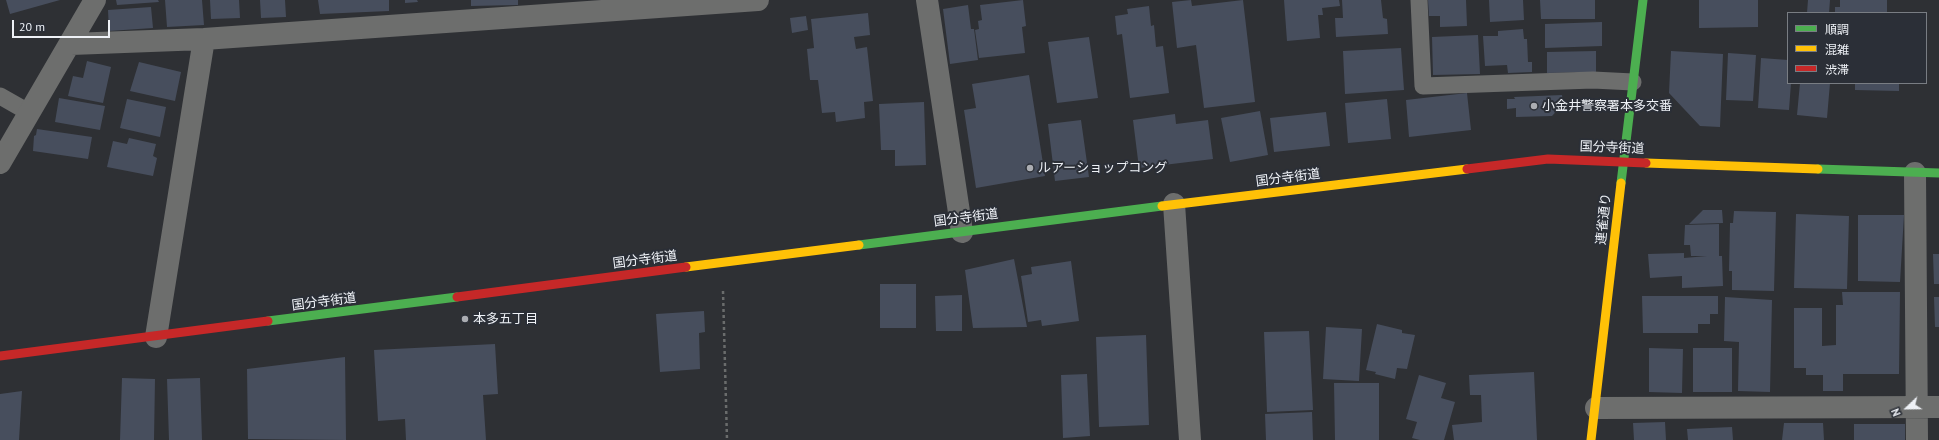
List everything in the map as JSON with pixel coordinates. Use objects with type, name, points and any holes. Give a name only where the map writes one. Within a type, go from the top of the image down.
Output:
[{"type":"main road","name":"連雀通り","points":[[1591,440],[1596,408],[1623,161],[1643,0]]},
{"type":"main road","name":"国分寺街道","points":[[0,356],[1174,204],[1548,159],[1939,173]]},
{"type":"street","points":[[0,163],[95,0]]},
{"type":"street","points":[[70,44],[204,39],[758,0]]},
{"type":"street","points":[[927,0],[962,232]]},
{"type":"street","points":[[156,337],[204,39]]},
{"type":"street","points":[[1916,173],[1917,440]]},
{"type":"street","points":[[1174,204],[1190,440]]},
{"type":"street","points":[[1596,408],[1939,407]]},
{"type":"lane","points":[[1419,0],[1423,86],[1592,80],[1633,82]]},
{"type":"lane","points":[[0,96],[30,113]]},
{"type":"path","points":[[722,263],[727,440]]},
{"type":"building","points":[[6,0],[60,0],[10,14]]},
{"type":"building","points":[[116,0],[158,0],[159,2],[117,5]]},
{"type":"building","points":[[165,0],[202,0],[204,25],[167,27]]},
{"type":"building","points":[[210,0],[239,0],[240,18],[211,19]]},
{"type":"building","points":[[260,0],[285,0],[286,17],[261,18]]},
{"type":"building","points":[[318,0],[389,0],[389,11],[320,14]]},
{"type":"building","points":[[405,0],[417,0],[418,2],[405,3]]},
{"type":"building","points":[[471,0],[518,0],[518,5],[471,6]]},
{"type":"building","points":[[1023,0],[1026,26],[1022,27],[1025,53],[979,58],[975,30],[979,29],[978,21],[982,20],[980,5]]},
{"type":"building","points":[[1191,0],[1192,6],[1243,0],[1255,102],[1204,108],[1196,45],[1177,48],[1172,2]]},
{"type":"building","points":[[1284,0],[1339,0],[1340,6],[1322,8],[1323,15],[1318,15],[1320,38],[1287,41]]},
{"type":"building","points":[[1342,0],[1381,0],[1383,18],[1387,19],[1388,34],[1336,37],[1335,18],[1343,18]]},
{"type":"building","points":[[1428,0],[1466,0],[1467,26],[1440,27],[1440,16],[1429,16]]},
{"type":"building","points":[[1489,0],[1523,0],[1524,20],[1490,22]]},
{"type":"building","points":[[1540,0],[1595,0],[1595,19],[1541,19]]},
{"type":"building","points":[[1699,0],[1758,0],[1758,27],[1699,28]]},
{"type":"building","points":[[1808,0],[1830,0],[1829,12],[1807,12]]},
{"type":"building","points":[[1840,0],[1887,0],[1887,12],[1835,12],[1835,7],[1840,7]]},
{"type":"building","points":[[968,5],[971,29],[974,29],[978,60],[950,64],[943,9]]},
{"type":"building","points":[[1149,6],[1151,26],[1154,25],[1156,47],[1163,46],[1169,93],[1130,98],[1122,34],[1117,35],[1115,16],[1128,14],[1127,9]]},
{"type":"building","points":[[151,7],[153,28],[109,31],[108,10]]},
{"type":"building","points":[[868,13],[870,35],[854,37],[856,49],[867,47],[873,101],[864,102],[865,118],[836,122],[835,112],[822,113],[818,80],[810,80],[807,49],[814,48],[811,19]]},
{"type":"building","points":[[806,16],[808,30],[792,33],[790,18]]},
{"type":"building","points":[[1602,22],[1602,46],[1545,48],[1545,24]]},
{"type":"building","points":[[1523,29],[1524,39],[1527,39],[1528,62],[1532,62],[1532,72],[1508,73],[1507,65],[1485,66],[1483,36],[1498,36],[1498,31]]},
{"type":"building","points":[[1478,35],[1480,74],[1433,75],[1432,37]]},
{"type":"building","points":[[1089,37],[1098,98],[1057,103],[1048,42]]},
{"type":"building","points":[[1401,48],[1404,90],[1345,94],[1343,51]]},
{"type":"building","points":[[1596,51],[1596,72],[1547,73],[1547,52]]},
{"type":"building","points":[[1671,51],[1723,54],[1720,127],[1700,126],[1669,93]]},
{"type":"building","points":[[1728,53],[1756,55],[1753,101],[1726,100]]},
{"type":"building","points":[[1761,58],[1787,60],[1787,84],[1791,84],[1789,110],[1758,108]]},
{"type":"building","points":[[87,61],[111,67],[103,103],[68,96],[73,76],[83,78]]},
{"type":"building","points":[[139,62],[181,72],[175,101],[130,91]]},
{"type":"building","points":[[1029,75],[1045,176],[976,188],[964,110],[976,108],[972,84]]},
{"type":"building","points":[[1800,84],[1830,84],[1827,118],[1797,115]]},
{"type":"building","points":[[1855,84],[1899,84],[1899,91],[1855,90]]},
{"type":"building","points":[[1467,93],[1471,130],[1409,137],[1406,100]]},
{"type":"building","name":"小金井警察署本多交番","points":[[1562,95],[1563,104],[1552,116],[1516,117],[1516,108],[1507,109],[1507,99],[1515,99],[1514,97]]},
{"type":"building","points":[[59,98],[105,106],[100,130],[55,122]]},
{"type":"building","points":[[127,99],[166,107],[160,137],[120,128]]},
{"type":"building","points":[[1387,99],[1391,139],[1348,143],[1345,103]]},
{"type":"building","points":[[924,102],[926,165],[895,166],[895,150],[881,150],[879,104]]},
{"type":"building","points":[[1260,111],[1268,155],[1230,162],[1221,118]]},
{"type":"building","points":[[1326,112],[1330,146],[1274,152],[1270,118]]},
{"type":"building","points":[[1175,114],[1176,124],[1208,120],[1213,159],[1139,168],[1133,120]]},
{"type":"building","points":[[1081,120],[1089,177],[1055,181],[1048,124]]},
{"type":"building","points":[[37,129],[92,137],[88,159],[33,151],[34,136],[36,135]]},
{"type":"building","points":[[129,138],[156,144],[153,156],[157,158],[153,176],[107,167],[113,141],[127,144]]},
{"type":"building","points":[[1703,210],[1722,210],[1723,223],[1689,224]]},
{"type":"building","points":[[1734,211],[1776,212],[1774,291],[1732,290],[1732,271],[1729,271],[1730,223],[1733,223]]},
{"type":"building","points":[[1796,214],[1849,216],[1847,289],[1794,288]]},
{"type":"building","points":[[1858,215],[1904,215],[1900,282],[1858,281]]},
{"type":"building","points":[[1719,224],[1719,256],[1722,256],[1723,286],[1682,288],[1682,276],[1650,278],[1648,254],[1684,253],[1684,258],[1707,256],[1691,256],[1690,245],[1684,245],[1685,225]]},
{"type":"building","points":[[1933,254],[1939,254],[1939,284],[1934,284]]},
{"type":"building","points":[[1014,259],[1027,327],[973,328],[965,270]]},
{"type":"building","points":[[1071,261],[1079,321],[1042,326],[1041,320],[1028,322],[1021,276],[1032,274],[1031,267]]},
{"type":"building","points":[[880,284],[916,284],[916,328],[880,328]]},
{"type":"building","points":[[1842,292],[1900,292],[1899,374],[1843,374],[1843,391],[1823,391],[1823,375],[1806,375],[1806,368],[1794,368],[1794,308],[1822,308],[1822,346],[1836,345],[1836,305],[1843,305]]},
{"type":"building","points":[[962,295],[962,331],[936,331],[935,296]]},
{"type":"building","points":[[1642,296],[1718,296],[1718,314],[1710,314],[1710,324],[1698,324],[1698,333],[1643,333]]},
{"type":"building","points":[[1725,297],[1772,300],[1770,392],[1738,391],[1739,342],[1724,341]]},
{"type":"building","points":[[1934,297],[1939,297],[1939,327],[1935,327]]},
{"type":"building","points":[[704,311],[705,332],[699,333],[700,369],[660,372],[656,314]]},
{"type":"building","points":[[1377,324],[1402,330],[1402,333],[1415,335],[1407,369],[1397,368],[1395,379],[1366,370]]},
{"type":"building","points":[[1326,327],[1362,329],[1359,381],[1323,379]]},
{"type":"building","points":[[1309,331],[1313,410],[1267,412],[1264,332]]},
{"type":"building","points":[[1146,335],[1149,425],[1099,427],[1096,337]]},
{"type":"building","points":[[495,344],[498,394],[483,395],[486,440],[406,440],[405,419],[378,421],[374,350]]},
{"type":"building","points":[[1649,348],[1683,349],[1682,393],[1649,392]]},
{"type":"building","points":[[1693,348],[1732,348],[1732,392],[1693,392]]},
{"type":"building","points":[[345,357],[346,440],[248,439],[247,369]]},
{"type":"building","points":[[1534,372],[1537,440],[1454,440],[1452,425],[1482,422],[1481,395],[1470,395],[1469,375]]},
{"type":"building","points":[[1087,374],[1090,436],[1063,438],[1061,375]]},
{"type":"building","points":[[1419,375],[1446,383],[1441,398],[1455,402],[1444,440],[1420,440],[1412,438],[1417,422],[1406,419]]},
{"type":"building","points":[[122,378],[155,379],[154,440],[120,440]]},
{"type":"building","points":[[200,378],[202,440],[169,440],[167,379]]},
{"type":"building","points":[[1334,383],[1379,383],[1379,440],[1335,440]]},
{"type":"building","points":[[22,391],[19,440],[0,440],[0,394]]},
{"type":"building","points":[[1312,412],[1313,440],[1266,440],[1265,414]]},
{"type":"building","points":[[1665,422],[1666,440],[1634,440],[1633,423]]},
{"type":"building","points":[[1784,423],[1823,423],[1824,440],[1782,440]]},
{"type":"building","points":[[1854,424],[1905,424],[1905,440],[1854,440]]},
{"type":"building","points":[[1732,427],[1733,440],[1688,440],[1687,429]]},
{"type":"traffic: fast","points":[[1621,183],[1643,0]]},
{"type":"traffic: fast","points":[[1818,169],[1939,173]]},
{"type":"traffic: fast","points":[[859,245],[1162,206]]},
{"type":"traffic: fast","points":[[268,321],[457,297]]},
{"type":"traffic: slow","points":[[1646,163],[1818,169]]},
{"type":"traffic: slow","points":[[1162,206],[1467,169]]},
{"type":"traffic: slow","points":[[1591,440],[1621,183]]},
{"type":"traffic: slow","points":[[686,267],[859,245]]},
{"type":"traffic: jam","points":[[1467,169],[1548,159],[1646,163]]},
{"type":"traffic: jam","points":[[457,297],[686,267]]},
{"type":"traffic: jam","points":[[0,356],[268,321]]},
{"type":"place","name":"小金井警察署本多交番","points":[[1534,106]]},
{"type":"place","name":"ルアーショップコング","points":[[1030,168]]},
{"type":"place","name":"本多五丁目","points":[[465,319]]}]
